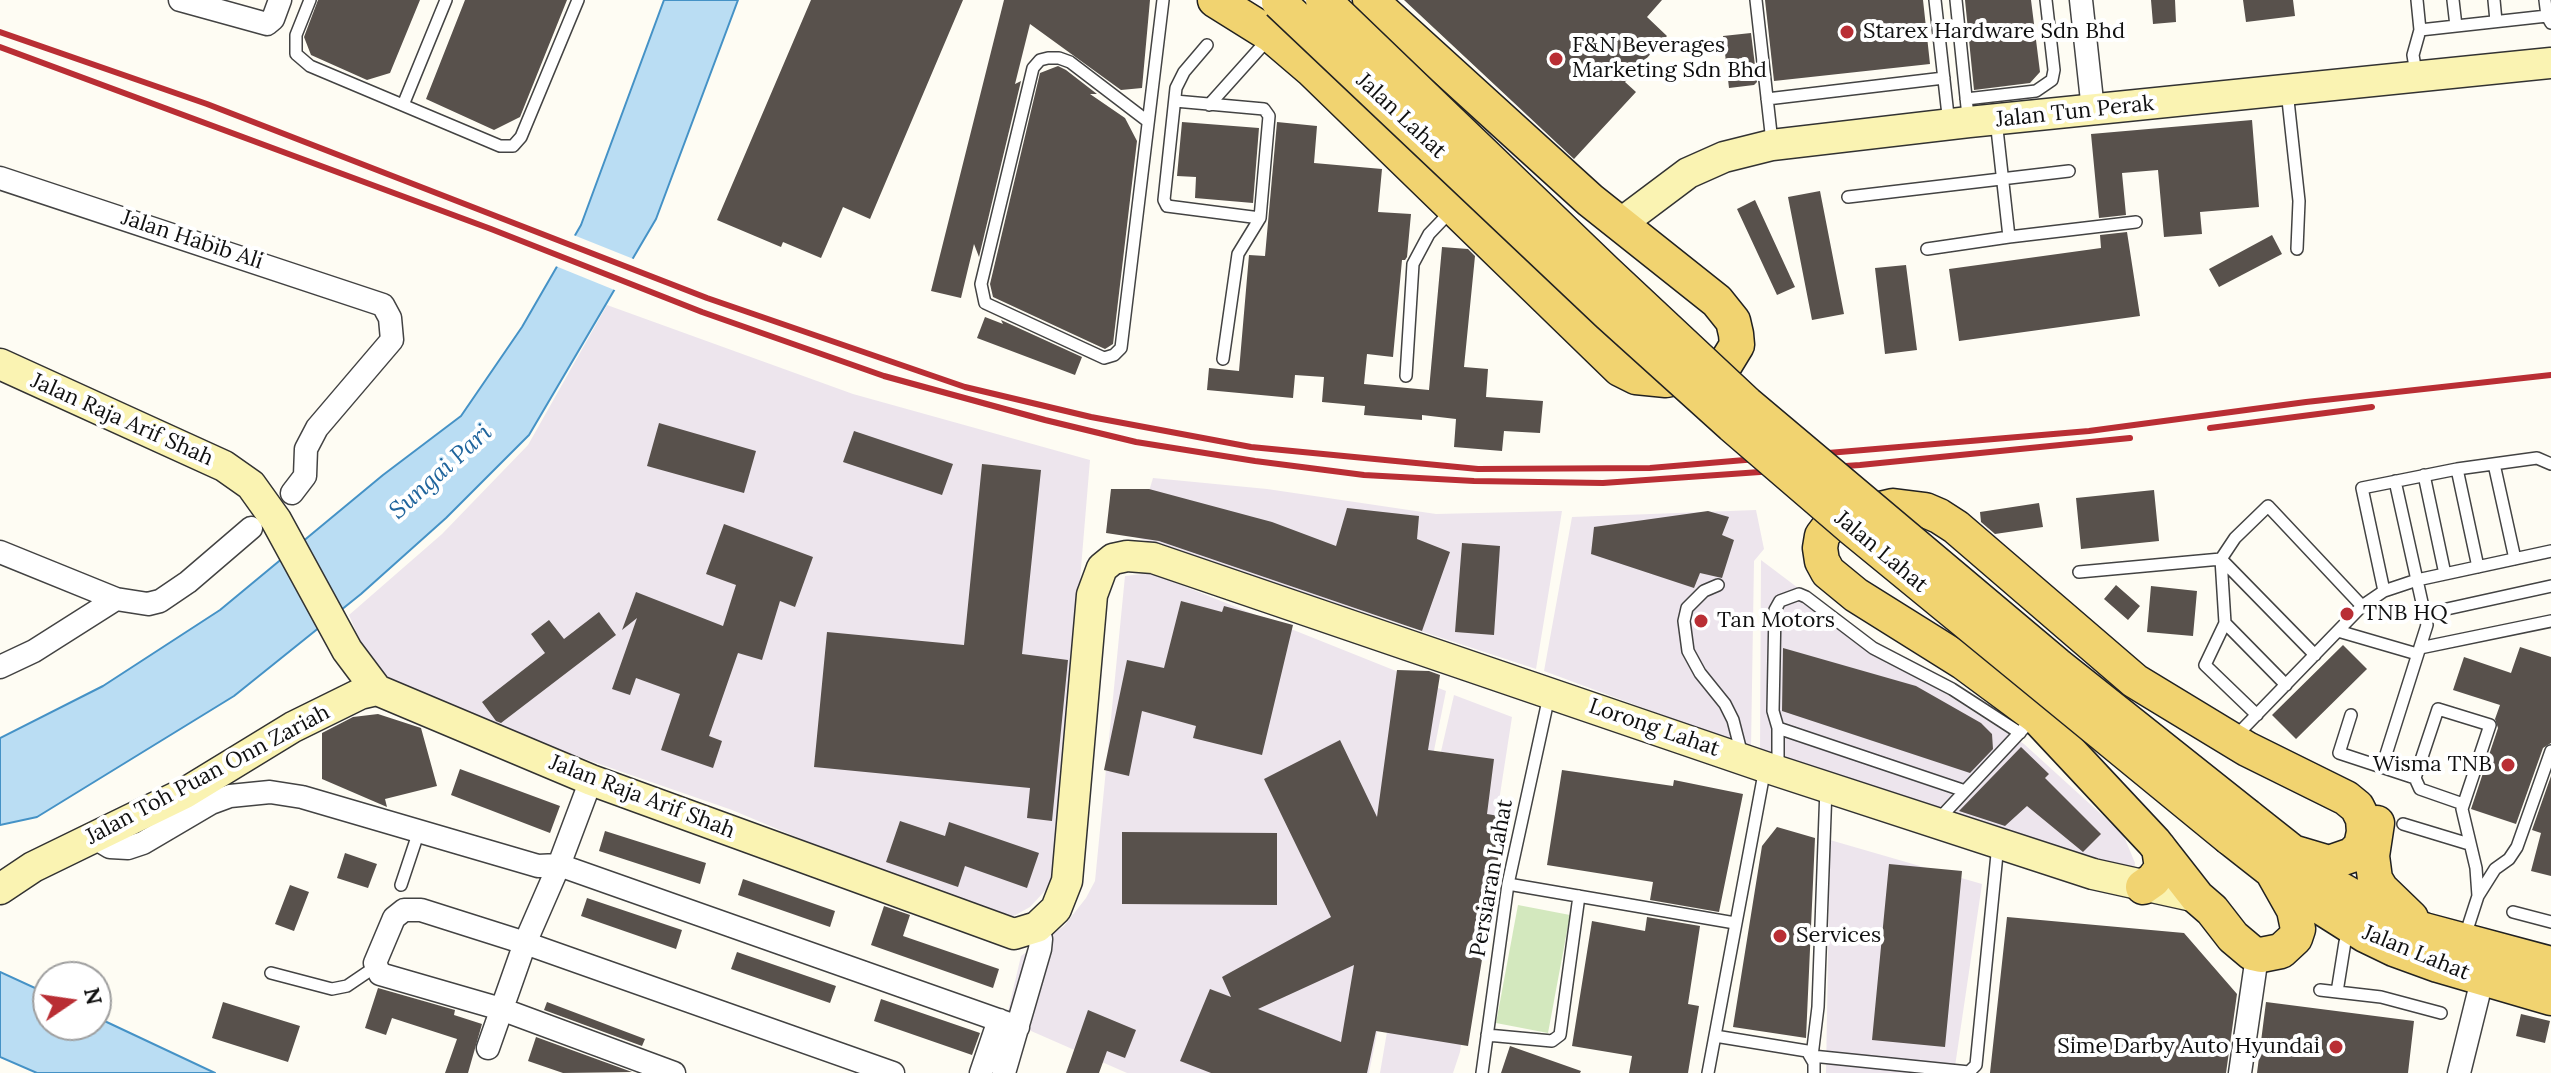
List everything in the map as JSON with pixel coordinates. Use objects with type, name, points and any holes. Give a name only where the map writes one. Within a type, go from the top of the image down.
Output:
[{"type":"main road","points":[[1215,0],[1271,35],[1312,70],[1620,369],[1636,377],[1666,380],[1719,369],[1733,355],[1737,345],[1733,321],[1727,312],[1489,110],[1370,0]]},
{"type":"main road","name":"Jalan Lahat","points":[[1323,0],[1747,404],[2057,665],[2239,827]]},
{"type":"main road","name":"Jalan Lahat","points":[[1279,1],[1609,314],[1732,425],[1888,558],[2282,861],[2361,903],[2424,930],[2551,964]]},
{"type":"main road","points":[[1893,506],[1925,510],[1939,516],[1956,527],[2135,681],[2191,717],[2245,727],[2247,749],[2346,798],[2357,807],[2363,819],[2364,832],[2361,846],[2352,855],[2329,863],[2282,861],[2297,918],[2295,938],[2281,951],[2261,955],[2242,946],[2197,897],[2159,848],[1963,662],[1839,583],[1822,561],[1822,536],[1828,528],[1846,517],[1893,506]]},
{"type":"main road","points":[[2245,727],[2250,743],[2357,791],[2367,799],[2377,823],[2372,856],[2375,879],[2381,889],[2424,930]]},
{"type":"main road","points":[[2143,887],[2162,868],[2159,848]]},
{"type":"main road","name":"Jalan Lahat","points":[[2282,861],[2305,897],[2365,935],[2394,949],[2482,980],[2551,998]]},
{"type":"main road","points":[[2197,897],[2202,917],[2223,946],[2255,970],[2272,969],[2284,964],[2320,941],[2345,942],[2396,959],[2438,965]]},
{"type":"street","points":[[180,0],[267,24],[273,19],[280,0]]},
{"type":"street","points":[[2081,0],[2093,110]]},
{"type":"street","name":"Jalan Tun Perak","points":[[1620,224],[1688,173],[1724,157],[1772,145],[1970,116],[2093,110],[2551,63]]},
{"type":"street","name":"Jalan Habib Ali","points":[[0,178],[383,305],[390,318],[392,340],[317,428],[306,449],[305,476],[292,493]]},
{"type":"street","name":"Jalan Raja Arif Shah","points":[[0,364],[224,466],[251,485],[289,543],[347,650],[377,690],[591,780],[1014,934],[1037,927]]},
{"type":"street","points":[[0,552],[116,599],[148,604],[160,601],[219,557],[251,528]]},
{"type":"street","name":"Lorong Lahat","points":[[1037,927],[1056,909],[1067,881],[1092,595],[1102,568],[1113,559],[1127,556],[1153,558],[1935,824],[2093,874],[2197,897]]},
{"type":"street","points":[[0,667],[34,651],[116,599]]},
{"type":"street","name":"Jalan Toh Puan Onn Zariah","points":[[0,889],[33,867],[185,793],[293,727],[360,694],[377,690]]},
{"type":"street","points":[[488,1048],[525,943],[591,780]]},
{"type":"street","points":[[95,838],[110,847],[128,848],[143,843],[211,803],[249,792],[302,797],[538,866],[559,865],[1009,1024]]},
{"type":"street","points":[[674,1073],[501,1009],[383,975],[375,967],[394,918],[404,910],[421,910],[525,943],[893,1073]]},
{"type":"street","points":[[981,1073],[1009,1024],[1040,949],[1037,927]]},
{"type":"street","points":[[2240,1073],[2255,970]]},
{"type":"street","points":[[2459,1073],[2482,980]]},
{"type":"street","points":[[1004,1073],[1009,1024]]},
{"type":"lane","points":[[310,0],[296,35],[296,54],[310,66],[500,146],[513,146],[521,137],[578,0]]},
{"type":"lane","points":[[403,105],[446,0]]},
{"type":"lane","points":[[1146,120],[1070,62],[1059,58],[1040,60],[1033,68],[981,284],[985,303],[1104,358],[1114,355],[1121,348],[1146,120],[1163,0]]},
{"type":"lane","points":[[1756,0],[1772,145]]},
{"type":"lane","points":[[1935,0],[1944,78],[1970,116],[2002,179],[2009,237]]},
{"type":"lane","points":[[1956,0],[1970,116]]},
{"type":"lane","points":[[1970,116],[2036,91],[2052,80],[2054,70],[2046,0]]},
{"type":"lane","points":[[2416,78],[2413,55],[2420,30],[2417,0]]},
{"type":"lane","points":[[2453,0],[2456,26]]},
{"type":"lane","points":[[2494,0],[2496,21]]},
{"type":"lane","points":[[2420,30],[2496,21],[2549,20],[2545,0]]},
{"type":"lane","points":[[1209,105],[1271,35]]},
{"type":"lane","points":[[1207,45],[1179,80],[1165,204],[1260,218]]},
{"type":"lane","points":[[1767,99],[1944,78]]},
{"type":"lane","points":[[2287,90],[2299,201],[2297,249]]},
{"type":"lane","points":[[1175,101],[1264,109],[1269,116],[1260,218],[1238,254],[1223,359]]},
{"type":"lane","points":[[1848,197],[2069,171]]},
{"type":"lane","points":[[1406,376],[1413,264],[1429,234],[1455,208]]},
{"type":"lane","points":[[1927,249],[2136,222]]},
{"type":"lane","points":[[2384,591],[2362,488],[2457,469],[2537,458],[2551,464]]},
{"type":"lane","points":[[2494,464],[2515,559]]},
{"type":"lane","points":[[2457,469],[2478,567]]},
{"type":"lane","points":[[2424,475],[2445,574]]},
{"type":"lane","points":[[2382,767],[2427,625],[2395,481]]},
{"type":"lane","points":[[2362,606],[2268,506],[2235,538],[2221,559],[2225,623],[2205,665],[2245,727],[2362,606],[2384,591],[2417,580],[2551,551]]},
{"type":"lane","points":[[2079,572],[2221,559]]},
{"type":"lane","points":[[2221,559],[2315,655]]},
{"type":"lane","points":[[1718,585],[1704,591],[1687,608],[1684,621],[1688,651],[1762,766]]},
{"type":"lane","points":[[2424,614],[2551,586]]},
{"type":"lane","points":[[1708,1073],[1762,766],[1778,728],[1773,711],[1775,610],[1780,601],[1799,594],[1806,597],[1873,648],[2028,724],[1935,824]]},
{"type":"lane","points":[[2338,631],[2418,651],[2551,621]]},
{"type":"lane","points":[[2225,623],[2286,685]]},
{"type":"lane","name":"Persiaran Lahat","points":[[1482,1073],[1508,884],[1550,692]]},
{"type":"lane","points":[[2463,804],[2420,789],[2415,778],[2438,709],[2490,725],[2463,804],[2478,878],[2478,896]]},
{"type":"lane","points":[[2351,715],[2339,753],[2415,778]]},
{"type":"lane","points":[[1778,728],[1965,791]]},
{"type":"lane","points":[[2463,941],[2478,896],[2495,869],[2514,854],[2551,751]]},
{"type":"lane","points":[[1814,1073],[1812,1056],[1818,1007],[1826,787]]},
{"type":"lane","points":[[2403,824],[2469,844]]},
{"type":"lane","points":[[401,885],[419,831]]},
{"type":"lane","points":[[1715,1036],[1807,1051],[1812,1056],[1969,1072],[1976,1065],[1998,843]]},
{"type":"lane","points":[[1508,884],[1735,923]]},
{"type":"lane","points":[[1487,1035],[1552,1041],[1560,1035],[1579,896]]},
{"type":"lane","points":[[2513,912],[2551,922]]},
{"type":"lane","points":[[2337,992],[2345,942]]},
{"type":"lane","points":[[271,973],[332,989],[347,986],[375,967]]},
{"type":"lane","points":[[2320,990],[2381,997],[2441,1013]]},
{"type":"shaded area","points":[[607,305],[853,394],[1090,460],[1055,880],[1030,907],[1001,923],[732,810],[380,688],[349,615],[442,534],[528,445]]},
{"type":"shaded area","points":[[1153,478],[1267,489],[1436,514],[1562,511],[1536,669],[1135,537]]},
{"type":"shaded area","points":[[1756,510],[1764,549],[1754,561],[1751,748],[1544,671],[1572,517]]},
{"type":"shaded area","points":[[1761,560],[1895,661],[2024,744],[2123,834],[2135,863],[2133,878],[1760,754]]},
{"type":"shaded area","points":[[1151,573],[1446,691],[1369,1073],[1127,1073],[1006,1020],[1021,956],[1064,926],[1095,881],[1125,576]]},
{"type":"shaded area","points":[[1454,695],[1512,717],[1460,1052],[1453,1073],[1380,1073],[1417,856]]},
{"type":"shaded area","name":"Services","points":[[1830,840],[1982,884],[1954,1073],[1826,1073]]},
{"type":"green space","points":[[1518,905],[1570,915],[1548,1033],[1496,1023]]},
{"type":"water","name":"Sungai Pari","points":[[664,0],[738,0],[656,219],[529,435],[446,518],[361,594],[234,696],[37,817],[0,825],[0,738],[103,686],[220,610],[383,475],[461,416],[522,327],[581,225]]},
{"type":"water","points":[[0,972],[32,987],[32,1041],[112,1041],[112,1025],[215,1073],[37,1073],[0,1057]]},
{"type":"pier","points":[[571,234],[636,260],[617,291],[553,265]]},
{"type":"building","points":[[318,0],[420,0],[390,73],[367,80],[311,55],[304,37]]},
{"type":"building","points":[[465,0],[567,0],[520,117],[494,130],[426,99]]},
{"type":"building","points":[[811,0],[963,0],[870,219],[843,207],[821,258],[783,242],[781,247],[717,220]]},
{"type":"building","points":[[1004,0],[1150,0],[1142,88],[1121,90],[1030,24],[1015,84],[1021,81],[979,257],[974,244],[961,298],[931,291]]},
{"type":"building","name":"F&N Beverages Marketing Sdn Bhd","points":[[1404,0],[1662,0],[1647,17],[1667,36],[1625,82],[1636,92],[1574,159]]},
{"type":"building","name":"Starex Hardware Sdn Bhd","points":[[1765,0],[1923,0],[1930,64],[1774,81]]},
{"type":"building","points":[[1965,0],[2031,0],[2040,72],[2030,83],[1974,90]]},
{"type":"building","points":[[2151,0],[2175,0],[2176,22],[2153,24]]},
{"type":"building","points":[[2243,0],[2293,0],[2295,16],[2246,22]]},
{"type":"building","points":[[1751,33],[1757,82],[1729,88],[1723,36]]},
{"type":"building","points":[[1058,66],[1097,94],[1090,94],[1125,118],[1137,141],[1113,344],[1105,349],[993,297],[990,284],[1040,73]]},
{"type":"building","points":[[2252,120],[2259,207],[2200,212],[2202,234],[2164,237],[2158,170],[2122,173],[2126,215],[2099,218],[2091,134]]},
{"type":"building","points":[[1182,122],[1259,128],[1253,203],[1195,198],[1196,177],[1177,176]]},
{"type":"building","points":[[1277,122],[1317,126],[1314,163],[1382,169],[1378,212],[1411,214],[1407,257],[1402,260],[1393,357],[1367,354],[1364,384],[1429,390],[1442,247],[1468,249],[1475,256],[1464,367],[1488,369],[1486,397],[1543,401],[1540,433],[1504,431],[1502,451],[1454,447],[1456,419],[1422,415],[1422,420],[1364,415],[1365,406],[1322,402],[1324,377],[1295,375],[1293,398],[1207,390],[1209,368],[1239,371],[1249,255],[1265,256]]},
{"type":"building","points":[[1820,191],[1844,314],[1812,320],[1788,197]]},
{"type":"building","points":[[1755,200],[1795,287],[1777,295],[1737,209]]},
{"type":"building","points":[[2127,232],[2140,316],[1959,341],[1949,269],[2101,248],[2100,235]]},
{"type":"building","points":[[2272,235],[2282,254],[2219,287],[2209,269]]},
{"type":"building","points":[[1906,265],[1917,350],[1885,354],[1875,268]]},
{"type":"building","points":[[985,317],[1003,324],[1001,320],[1082,357],[1075,375],[977,338]]},
{"type":"building","points":[[659,423],[756,451],[744,493],[647,466]]},
{"type":"building","points":[[854,431],[953,464],[942,495],[843,462]]},
{"type":"building","points":[[982,464],[1041,470],[1022,654],[1068,660],[1052,821],[1027,818],[1030,788],[814,767],[827,632],[964,645]]},
{"type":"building","points":[[1111,489],[1149,489],[1272,522],[1336,546],[1347,508],[1419,516],[1417,539],[1450,552],[1422,631],[1159,541],[1106,533]]},
{"type":"building","points":[[2154,490],[2159,541],[2081,549],[2076,498]]},
{"type":"building","points":[[2039,503],[2043,527],[1995,534],[1981,522],[1980,512]]},
{"type":"building","points":[[1708,511],[1729,517],[1722,535],[1734,540],[1722,578],[1700,573],[1694,588],[1591,554],[1594,527]]},
{"type":"building","points":[[724,524],[813,557],[795,607],[780,601],[762,660],[738,653],[709,736],[722,741],[713,768],[661,750],[680,694],[636,678],[630,695],[612,689],[637,618],[622,630],[636,592],[723,626],[736,585],[706,574]]},
{"type":"building","points":[[1462,543],[1500,546],[1494,635],[1455,632]]},
{"type":"building","points":[[2116,585],[2140,606],[2128,620],[2104,599]]},
{"type":"building","points":[[2151,586],[2197,591],[2193,636],[2147,632]]},
{"type":"building","points":[[1181,601],[1222,612],[1224,606],[1293,625],[1262,755],[1193,738],[1196,726],[1142,711],[1129,776],[1104,770],[1127,660],[1164,668]]},
{"type":"building","points":[[599,612],[616,635],[501,723],[496,721],[482,702],[545,653],[531,634],[549,620],[564,639]]},
{"type":"building","points":[[2343,645],[2367,669],[2296,739],[2272,715]]},
{"type":"building","name":"Wisma TNB","points":[[2520,647],[2551,657],[2551,743],[2543,748],[2516,824],[2471,809],[2498,728],[2495,719],[2500,705],[2453,690],[2464,657],[2511,673]]},
{"type":"building","points":[[1783,648],[1916,686],[1981,723],[1992,734],[1993,749],[1970,773],[1782,711]]},
{"type":"building","points":[[1397,670],[1429,671],[1440,675],[1428,750],[1494,759],[1487,814],[1505,817],[1468,1046],[1376,1031],[1367,1073],[1211,1073],[1180,1061],[1210,989],[1231,997],[1222,977],[1331,917],[1264,779],[1340,740],[1377,817]],"holes":[[[1354,965],[1341,1042],[1258,1009]]]},
{"type":"building","points":[[378,714],[421,728],[437,786],[385,799],[387,807],[322,779],[322,733],[353,717]]},
{"type":"building","points":[[2021,747],[2049,774],[2045,778],[2101,834],[2083,852],[2027,806],[2005,826],[1959,811]]},
{"type":"building","points":[[460,769],[560,806],[550,833],[451,795]]},
{"type":"building","points":[[1562,770],[1673,786],[1674,780],[1743,794],[1719,912],[1650,900],[1653,882],[1547,865]]},
{"type":"building","points":[[2551,776],[2551,876],[2531,871],[2541,833],[2532,830]]},
{"type":"building","points":[[900,821],[945,836],[949,822],[1039,853],[1027,888],[965,866],[958,887],[886,862]]},
{"type":"building","name":"Services","points":[[1777,827],[1815,838],[1806,1038],[1733,1027],[1762,846]]},
{"type":"building","points":[[605,831],[706,863],[700,884],[599,851]]},
{"type":"building","points":[[1122,832],[1277,833],[1277,905],[1122,904]]},
{"type":"building","points":[[345,853],[377,864],[368,888],[337,878]]},
{"type":"building","points":[[1889,864],[1962,871],[1945,1047],[1872,1040]]},
{"type":"building","points":[[743,879],[835,911],[830,927],[738,895]]},
{"type":"building","points":[[290,885],[309,892],[294,931],[275,924]]},
{"type":"building","points":[[587,898],[682,930],[676,949],[581,916]]},
{"type":"building","points":[[884,906],[910,915],[903,936],[999,969],[993,988],[871,945]]},
{"type":"building","points":[[1647,917],[1700,926],[1688,1004],[1699,1006],[1688,1073],[1629,1073],[1632,1056],[1572,1046],[1592,921],[1645,931]]},
{"type":"building","points":[[2007,917],[2184,933],[2237,994],[2226,1073],[1990,1073]]},
{"type":"building","points":[[737,952],[836,986],[830,1003],[731,969]]},
{"type":"building","points":[[378,988],[455,1010],[454,1015],[482,1024],[468,1073],[445,1073],[457,1039],[392,1018],[386,1035],[365,1028]]},
{"type":"building","points":[[881,999],[980,1033],[972,1055],[874,1021]]},
{"type":"building","points":[[223,1002],[300,1026],[288,1062],[212,1038]]},
{"type":"building","points":[[547,1002],[645,1039],[642,1046],[544,1010]]},
{"type":"building","name":"Sime Darby Auto Hyundai","points":[[2266,1002],[2414,1021],[2408,1073],[2257,1073]]},
{"type":"building","points":[[1088,1010],[1136,1030],[1125,1058],[1107,1051],[1099,1073],[1066,1073]]},
{"type":"building","points":[[2521,1014],[2550,1021],[2545,1043],[2516,1036]]},
{"type":"building","points":[[536,1037],[632,1072],[563,1073],[528,1061]]},
{"type":"building","points":[[1510,1046],[1581,1071],[1501,1073]]},
{"type":"railway","points":[[0,32],[207,104],[707,298],[965,387],[1091,417],[1251,447],[1478,469],[1650,468],[2089,431],[2306,402],[2551,375]]},
{"type":"railway","points":[[0,47],[491,229],[702,312],[884,376],[1136,442],[1364,475],[1603,483],[1860,465],[2130,438]]},
{"type":"railway","points":[[2210,428],[2372,407]]},
{"type":"place","name":"Starex Hardware Sdn Bhd","points":[[1847,32]]},
{"type":"place","name":"F&N Beverages Marketing Sdn Bhd","points":[[1556,59]]},
{"type":"place","name":"TNB HQ","points":[[2347,614]]},
{"type":"place","name":"Tan Motors","points":[[1701,621]]},
{"type":"place","name":"Wisma TNB","points":[[2508,765]]},
{"type":"place","name":"Services","points":[[1780,936]]},
{"type":"place","name":"Sime Darby Auto Hyundai","points":[[2336,1047]]}]
